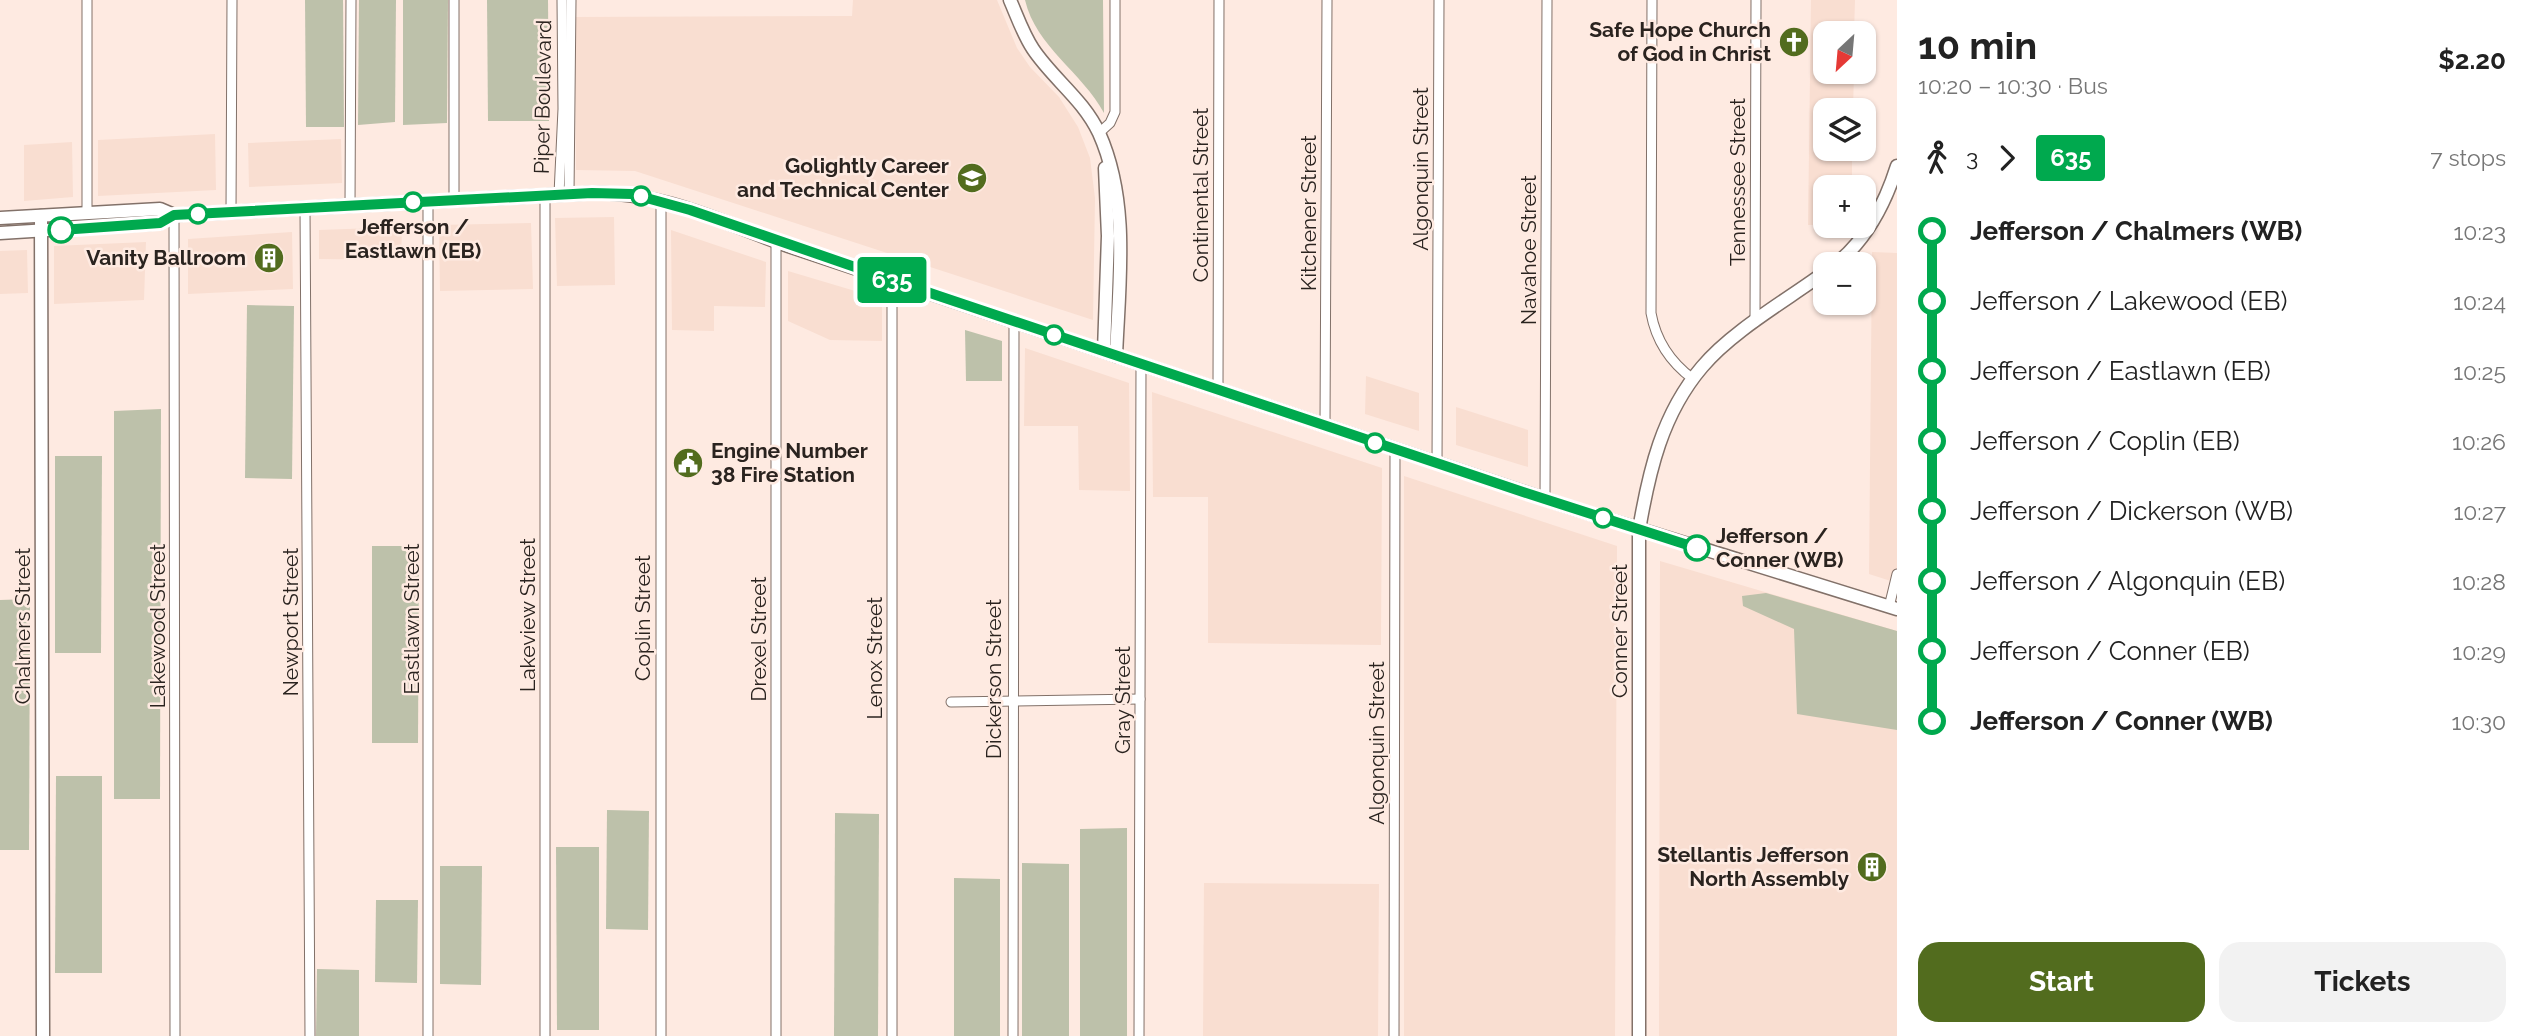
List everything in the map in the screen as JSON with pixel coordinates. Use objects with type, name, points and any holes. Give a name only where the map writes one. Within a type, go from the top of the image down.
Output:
[{"type":"main road","points":[[1010,0],[1033,49],[1078,100],[1098,133],[1112,167],[1120,232],[1110,354]]},
{"type":"main road","points":[[1848,252],[1879,213],[1897,166]]},
{"type":"main road","points":[[0,218],[160,209],[174,215],[615,192],[661,201],[1437,464],[1639,530],[1893,608]]},
{"type":"main road","points":[[0,233],[160,223],[174,215]]},
{"type":"main road","name":"Chalmers Street","points":[[41,216],[43,1036]]},
{"type":"main road","name":"Conner Street","points":[[1639,1036],[1639,530],[1654,457],[1664,428],[1683,391],[1703,365],[1727,343],[1813,281]]},
{"type":"street","points":[[87,0],[87,213]]},
{"type":"street","points":[[231,212],[232,0]]},
{"type":"street","points":[[350,206],[351,0]]},
{"type":"street","points":[[454,0],[454,200]]},
{"type":"street","name":"Piper Boulevard","points":[[562,0],[564,194]]},
{"type":"street","name":"Piper Boulevard","points":[[564,194],[571,0]]},
{"type":"street","points":[[1098,133],[1110,123],[1115,112],[1115,0]]},
{"type":"street","name":"Continental Street","points":[[1218,390],[1219,0]]},
{"type":"street","name":"Kitchener Street","points":[[1325,426],[1327,0]]},
{"type":"street","name":"Algonquin Street","points":[[1437,464],[1439,0]]},
{"type":"street","name":"Navahoe Street","points":[[1545,499],[1547,0]]},
{"type":"street","points":[[1652,0],[1651,313],[1661,345],[1680,369],[1693,379]]},
{"type":"street","name":"Tennessee Street","points":[[1755,322],[1756,0]]},
{"type":"street","name":"Lakeview Street","points":[[545,195],[545,1036]]},
{"type":"street","name":"Eastlawn Street","points":[[428,201],[428,1036]]},
{"type":"street","name":"Coplin Street","points":[[660,1036],[661,201]]},
{"type":"street","name":"Newport Street","points":[[305,208],[310,1036]]},
{"type":"street","name":"Lakewood Street","points":[[174,215],[174,1036]]},
{"type":"street","name":"Drexel Street","points":[[776,242],[776,1036]]},
{"type":"street","name":"Lenox Street","points":[[892,280],[892,1036]]},
{"type":"street","name":"Dickerson Street","points":[[1013,1036],[1014,321]]},
{"type":"street","name":"Gray Street","points":[[1139,1036],[1141,364]]},
{"type":"street","name":"Algonquin Street","points":[[1394,1036],[1395,449]]},
{"type":"street","points":[[1893,608],[1897,574]]},
{"type":"street","points":[[951,702],[1140,699]]},
{"type":"shaded area","points":[[853,0],[997,0],[1017,48],[1030,67],[1059,97],[1078,127],[1090,158],[1095,198],[1093,320],[635,171],[576,170],[575,17],[852,16]]},
{"type":"shaded area","points":[[1811,0],[1855,0],[1854,21],[1813,21],[1813,84],[1854,84],[1853,98],[1813,98],[1813,161],[1852,161],[1852,175],[1813,175],[1813,225],[1808,225]]},
{"type":"shaded area","points":[[215,134],[216,190],[98,196],[98,140]]},
{"type":"shaded area","points":[[341,139],[342,183],[249,187],[248,143]]},
{"type":"shaded area","points":[[72,142],[73,197],[24,201],[24,145]]},
{"type":"shaded area","points":[[614,217],[615,285],[557,286],[555,218]]},
{"type":"shaded area","points":[[531,223],[533,289],[440,291],[439,225]]},
{"type":"shaded area","points":[[402,227],[401,260],[319,259],[319,230]]},
{"type":"shaded area","points":[[671,230],[766,262],[765,307],[714,306],[714,331],[672,330]]},
{"type":"shaded area","points":[[292,232],[293,289],[188,294],[188,239]]},
{"type":"shaded area","points":[[146,242],[144,300],[54,304],[54,246]]},
{"type":"shaded area","points":[[27,250],[28,293],[0,294],[0,251]]},
{"type":"shaded area","points":[[1876,252],[1897,253],[1897,583],[1869,574],[1871,315],[1876,315]]},
{"type":"shaded area","points":[[788,271],[882,299],[882,341],[830,340],[788,321]]},
{"type":"shaded area","points":[[1025,348],[1129,383],[1130,491],[1079,490],[1078,426],[1024,426]]},
{"type":"shaded area","points":[[1366,376],[1419,393],[1419,431],[1365,414]]},
{"type":"shaded area","points":[[1152,392],[1382,468],[1381,645],[1208,643],[1208,497],[1153,497]]},
{"type":"shaded area","points":[[1456,407],[1528,430],[1528,467],[1456,445]]},
{"type":"shaded area","points":[[1404,476],[1617,546],[1615,1036],[1404,1036]]},
{"type":"shaded area","points":[[1660,561],[1897,631],[1897,1036],[1659,1036]]},
{"type":"shaded area","points":[[1204,883],[1379,884],[1378,1036],[1203,1036]]},
{"type":"green space","points":[[305,0],[343,0],[344,127],[306,127]]},
{"type":"green space","points":[[359,0],[396,0],[395,122],[358,125]]},
{"type":"green space","points":[[403,0],[448,0],[447,123],[403,125]]},
{"type":"green space","points":[[487,0],[548,0],[549,121],[488,121]]},
{"type":"green space","points":[[1025,0],[1103,0],[1104,113],[1095,98],[1039,32]]},
{"type":"green space","points":[[247,305],[294,306],[292,479],[245,478]]},
{"type":"green space","points":[[965,330],[1002,341],[1002,381],[966,381]]},
{"type":"green space","points":[[161,409],[160,799],[114,799],[114,411]]},
{"type":"green space","points":[[55,456],[102,456],[101,653],[55,653]]},
{"type":"green space","points":[[372,546],[419,546],[418,743],[372,743]]},
{"type":"green space","points":[[1766,593],[1897,631],[1897,730],[1797,714],[1794,629],[1743,606],[1742,596]]},
{"type":"green space","points":[[30,599],[29,850],[0,850],[0,600]]},
{"type":"green space","points":[[56,776],[102,776],[102,973],[55,973]]},
{"type":"green space","points":[[607,810],[649,811],[648,930],[606,929]]},
{"type":"green space","points":[[835,813],[879,814],[878,1036],[834,1036]]},
{"type":"green space","points":[[1127,828],[1127,1036],[1080,1036],[1080,829]]},
{"type":"green space","points":[[556,847],[599,847],[599,1030],[557,1030]]},
{"type":"green space","points":[[1022,863],[1069,864],[1069,1036],[1022,1036]]},
{"type":"green space","points":[[440,866],[482,866],[481,985],[440,984]]},
{"type":"green space","points":[[954,878],[1000,879],[1000,1036],[954,1036]]},
{"type":"green space","points":[[376,900],[418,900],[417,983],[375,982]]},
{"type":"green space","points":[[317,969],[359,970],[359,1036],[316,1036]]},
{"type":"bus line","name":"635","points":[[61,230],[160,223],[174,215],[615,192],[641,196],[690,210],[769,239],[1697,548]]},
{"type":"place","name":"Safe Hope Church of God in Christ","points":[[1794,42]]},
{"type":"place","name":"Golightly Career and Technical Center","points":[[972,178]]},
{"type":"place","name":"Jefferson / Eastlawn (EB)","points":[[413,202]]},
{"type":"place","name":"Vanity Ballroom","points":[[269,258]]},
{"type":"place","name":"Engine Number 38 Fire Station","points":[[688,463]]},
{"type":"place","name":"Jefferson / Conner (WB)","points":[[1697,548]]},
{"type":"place","name":"Stellantis Jefferson North Assembly","points":[[1872,867]]}]
